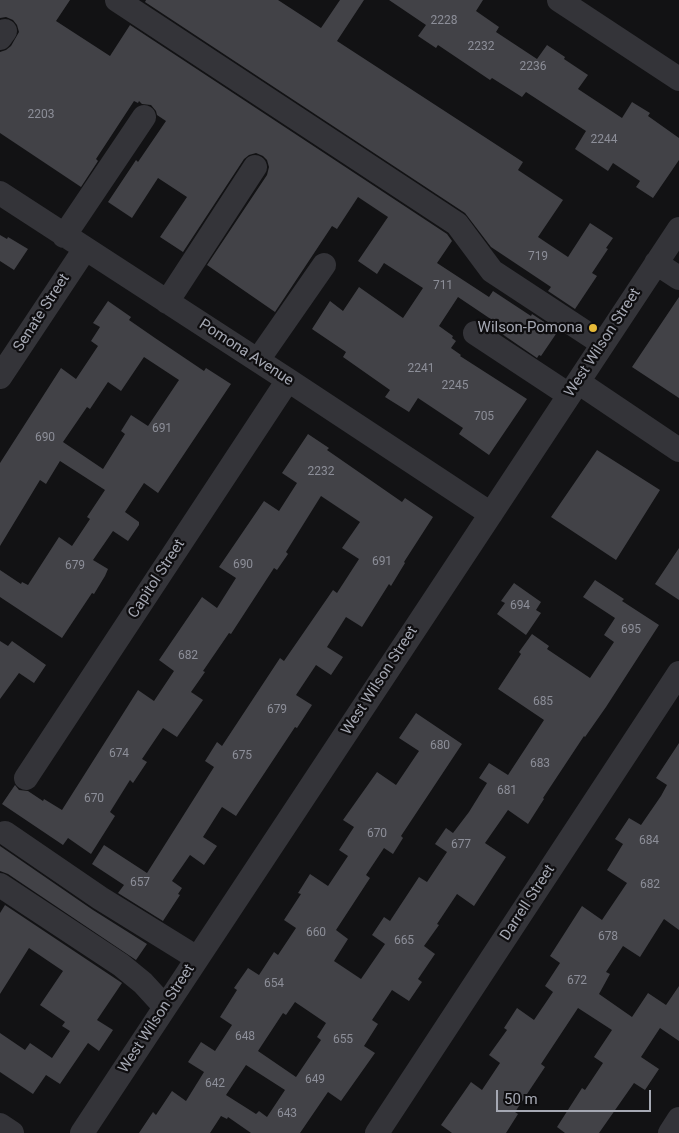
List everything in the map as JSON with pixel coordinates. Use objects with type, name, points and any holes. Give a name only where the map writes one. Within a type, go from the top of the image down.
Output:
[{"type":"street","points":[[117,0],[457,224],[492,271],[603,344]]},
{"type":"street","points":[[560,0],[679,79]]},
{"type":"street","points":[[64,236],[144,117]]},
{"type":"street","points":[[167,302],[255,167]]},
{"type":"street","name":"Pomona Avenue","points":[[0,193],[491,514]]},
{"type":"street","name":"West Wilson Street","points":[[82,1133],[679,229]]},
{"type":"street","name":"Senate Street","points":[[0,377],[85,249]]},
{"type":"street","points":[[656,263],[679,278]]},
{"type":"street","points":[[258,360],[324,265]]},
{"type":"street","points":[[475,333],[574,388],[679,450]]},
{"type":"street","name":"Capitol Street","points":[[26,778],[288,380]]},
{"type":"street","name":"Darrell Street","points":[[377,1133],[679,673]]},
{"type":"street","points":[[5,833],[100,898],[197,958]]},
{"type":"street","points":[[0,885],[121,965],[143,983],[165,1007]]},
{"type":"street","points":[[670,1133],[679,1119]]},
{"type":"street","points":[[0,1125],[12,1133]]},
{"type":"building","points":[[0,0],[70,0],[56,21],[110,56],[130,25],[447,234],[452,241],[437,263],[489,297],[493,291],[558,331],[541,356],[539,355],[537,358],[501,333],[504,328],[458,297],[439,326],[453,336],[452,338],[456,341],[451,348],[460,356],[527,399],[489,455],[459,434],[463,428],[418,398],[409,412],[385,397],[390,390],[343,357],[346,352],[312,329],[330,301],[343,311],[359,287],[403,318],[423,288],[384,263],[377,274],[358,261],[388,217],[358,197],[337,229],[332,226],[275,312],[207,265],[267,175],[269,167],[267,160],[256,153],[244,159],[183,252],[160,237],[187,197],[158,178],[132,218],[108,202],[136,160],[138,162],[166,121],[157,115],[151,105],[134,101],[96,159],[98,161],[81,187],[0,133],[0,52],[11,46],[19,32],[13,20],[6,17],[0,18]]},
{"type":"building","points":[[146,0],[278,0],[321,28],[340,0],[364,0],[337,41],[523,162],[518,170],[563,200],[538,237],[568,257],[590,223],[613,238],[592,273],[597,276],[575,309],[548,291],[551,287],[491,247],[465,213],[145,2]]},
{"type":"building","points":[[389,0],[483,0],[476,11],[499,27],[496,32],[537,59],[547,45],[588,75],[578,89],[622,118],[632,102],[650,113],[648,116],[679,138],[679,160],[653,198],[636,187],[640,181],[613,163],[608,171],[575,149],[586,131],[526,92],[522,97],[492,78],[490,80],[438,45],[436,48],[418,36],[426,25]]},
{"type":"building","points":[[0,235],[7,239],[8,237],[28,249],[14,270],[0,261]]},
{"type":"building","points":[[679,297],[679,398],[632,367]]},
{"type":"building","points":[[108,301],[131,317],[129,320],[155,338],[204,371],[206,368],[231,384],[158,493],[144,483],[125,512],[139,522],[139,525],[128,541],[113,531],[93,560],[108,569],[94,594],[92,593],[62,638],[0,597],[0,570],[21,584],[22,582],[28,585],[59,537],[72,546],[90,519],[87,517],[105,490],[60,461],[46,484],[40,480],[0,546],[0,463],[61,368],[76,379],[98,346],[91,341],[100,327],[93,323]],"holes":[[[144,357],[179,380],[148,426],[131,415],[121,431],[125,434],[103,469],[63,442],[87,407],[90,409],[108,382],[121,391]]]},
{"type":"building","points":[[308,434],[329,448],[327,450],[402,502],[405,498],[433,517],[391,586],[389,584],[362,627],[346,617],[327,647],[343,657],[331,675],[316,665],[296,695],[312,705],[297,728],[295,727],[236,816],[222,807],[203,837],[217,846],[204,865],[190,855],[172,881],[182,888],[178,894],[180,895],[163,921],[118,893],[124,885],[92,864],[104,845],[147,873],[214,767],[205,761],[217,742],[222,746],[280,658],[284,661],[333,590],[337,593],[359,559],[342,548],[360,522],[321,496],[286,552],[288,554],[277,570],[274,568],[231,634],[229,633],[203,671],[205,672],[191,692],[203,700],[177,737],[163,728],[142,759],[147,762],[133,783],[130,780],[110,812],[115,816],[91,854],[68,838],[63,845],[2,804],[15,785],[19,790],[28,791],[62,810],[138,690],[154,701],[174,671],[159,660],[202,597],[217,608],[236,578],[219,567],[264,501],[279,511],[297,483],[282,473]]},
{"type":"building","points":[[597,450],[660,490],[616,560],[551,517]]},
{"type":"building","points":[[679,548],[679,600],[655,584]]},
{"type":"building","points":[[595,580],[624,599],[622,601],[659,625],[606,707],[584,736],[543,798],[528,824],[508,810],[485,843],[506,857],[474,906],[457,894],[424,946],[435,954],[418,979],[422,982],[409,1001],[392,990],[372,1020],[378,1024],[364,1046],[375,1053],[341,1101],[328,1092],[300,1133],[251,1133],[228,1117],[227,1119],[221,1116],[210,1133],[139,1133],[153,1112],[156,1115],[172,1091],[186,1101],[204,1072],[188,1062],[201,1042],[215,1051],[232,1025],[220,1017],[237,990],[234,988],[248,968],[259,975],[274,952],[278,955],[296,928],[284,920],[301,894],[298,893],[310,874],[328,886],[348,856],[339,850],[354,827],[343,820],[377,772],[396,785],[419,751],[399,738],[416,713],[462,744],[401,836],[403,838],[393,854],[384,848],[366,875],[370,878],[336,930],[348,939],[334,961],[361,979],[385,944],[372,935],[384,917],[390,921],[419,877],[427,882],[447,852],[435,844],[446,828],[453,833],[469,812],[487,783],[479,778],[489,763],[508,775],[544,720],[498,689],[521,654],[519,652],[532,634],[549,646],[547,649],[590,678],[614,642],[604,635],[615,618],[583,597]],"holes":[[[295,1002],[326,1023],[317,1037],[321,1040],[296,1077],[258,1051],[283,1013],[286,1015]],[[246,1065],[285,1090],[267,1117],[259,1111],[256,1114],[226,1095]]]},
{"type":"building","points":[[514,583],[541,602],[536,610],[541,613],[526,635],[497,614],[505,603],[501,601]]},
{"type":"building","points":[[0,641],[8,646],[12,641],[46,665],[34,683],[19,673],[0,699]]},
{"type":"building","points":[[679,743],[679,930],[664,919],[640,957],[623,946],[606,972],[610,974],[599,994],[632,1017],[648,993],[666,1005],[679,986],[679,1041],[660,1028],[641,1057],[659,1069],[645,1090],[634,1083],[599,1133],[565,1133],[557,1127],[582,1088],[585,1090],[603,1063],[594,1057],[612,1030],[578,1008],[541,1064],[545,1067],[515,1112],[518,1114],[506,1133],[452,1133],[441,1125],[471,1082],[482,1090],[500,1063],[489,1055],[507,1030],[504,1028],[517,1008],[534,1020],[553,992],[545,986],[560,963],[550,956],[582,906],[602,920],[627,883],[607,870],[623,844],[615,839],[629,818],[641,825],[661,796],[667,785],[656,778]]},
{"type":"building","points":[[0,846],[93,910],[147,944],[136,960],[8,874],[0,871]]},
{"type":"building","points":[[5,905],[122,983],[97,1020],[113,1030],[99,1051],[88,1043],[60,1084],[46,1075],[33,1094],[0,1072],[0,1033],[25,1050],[30,1043],[52,1058],[70,1031],[62,1026],[65,1022],[40,1005],[63,971],[29,948],[0,994],[0,913]]},
{"type":"place","name":"Wilson-Pomona","points":[[593,328]]}]
